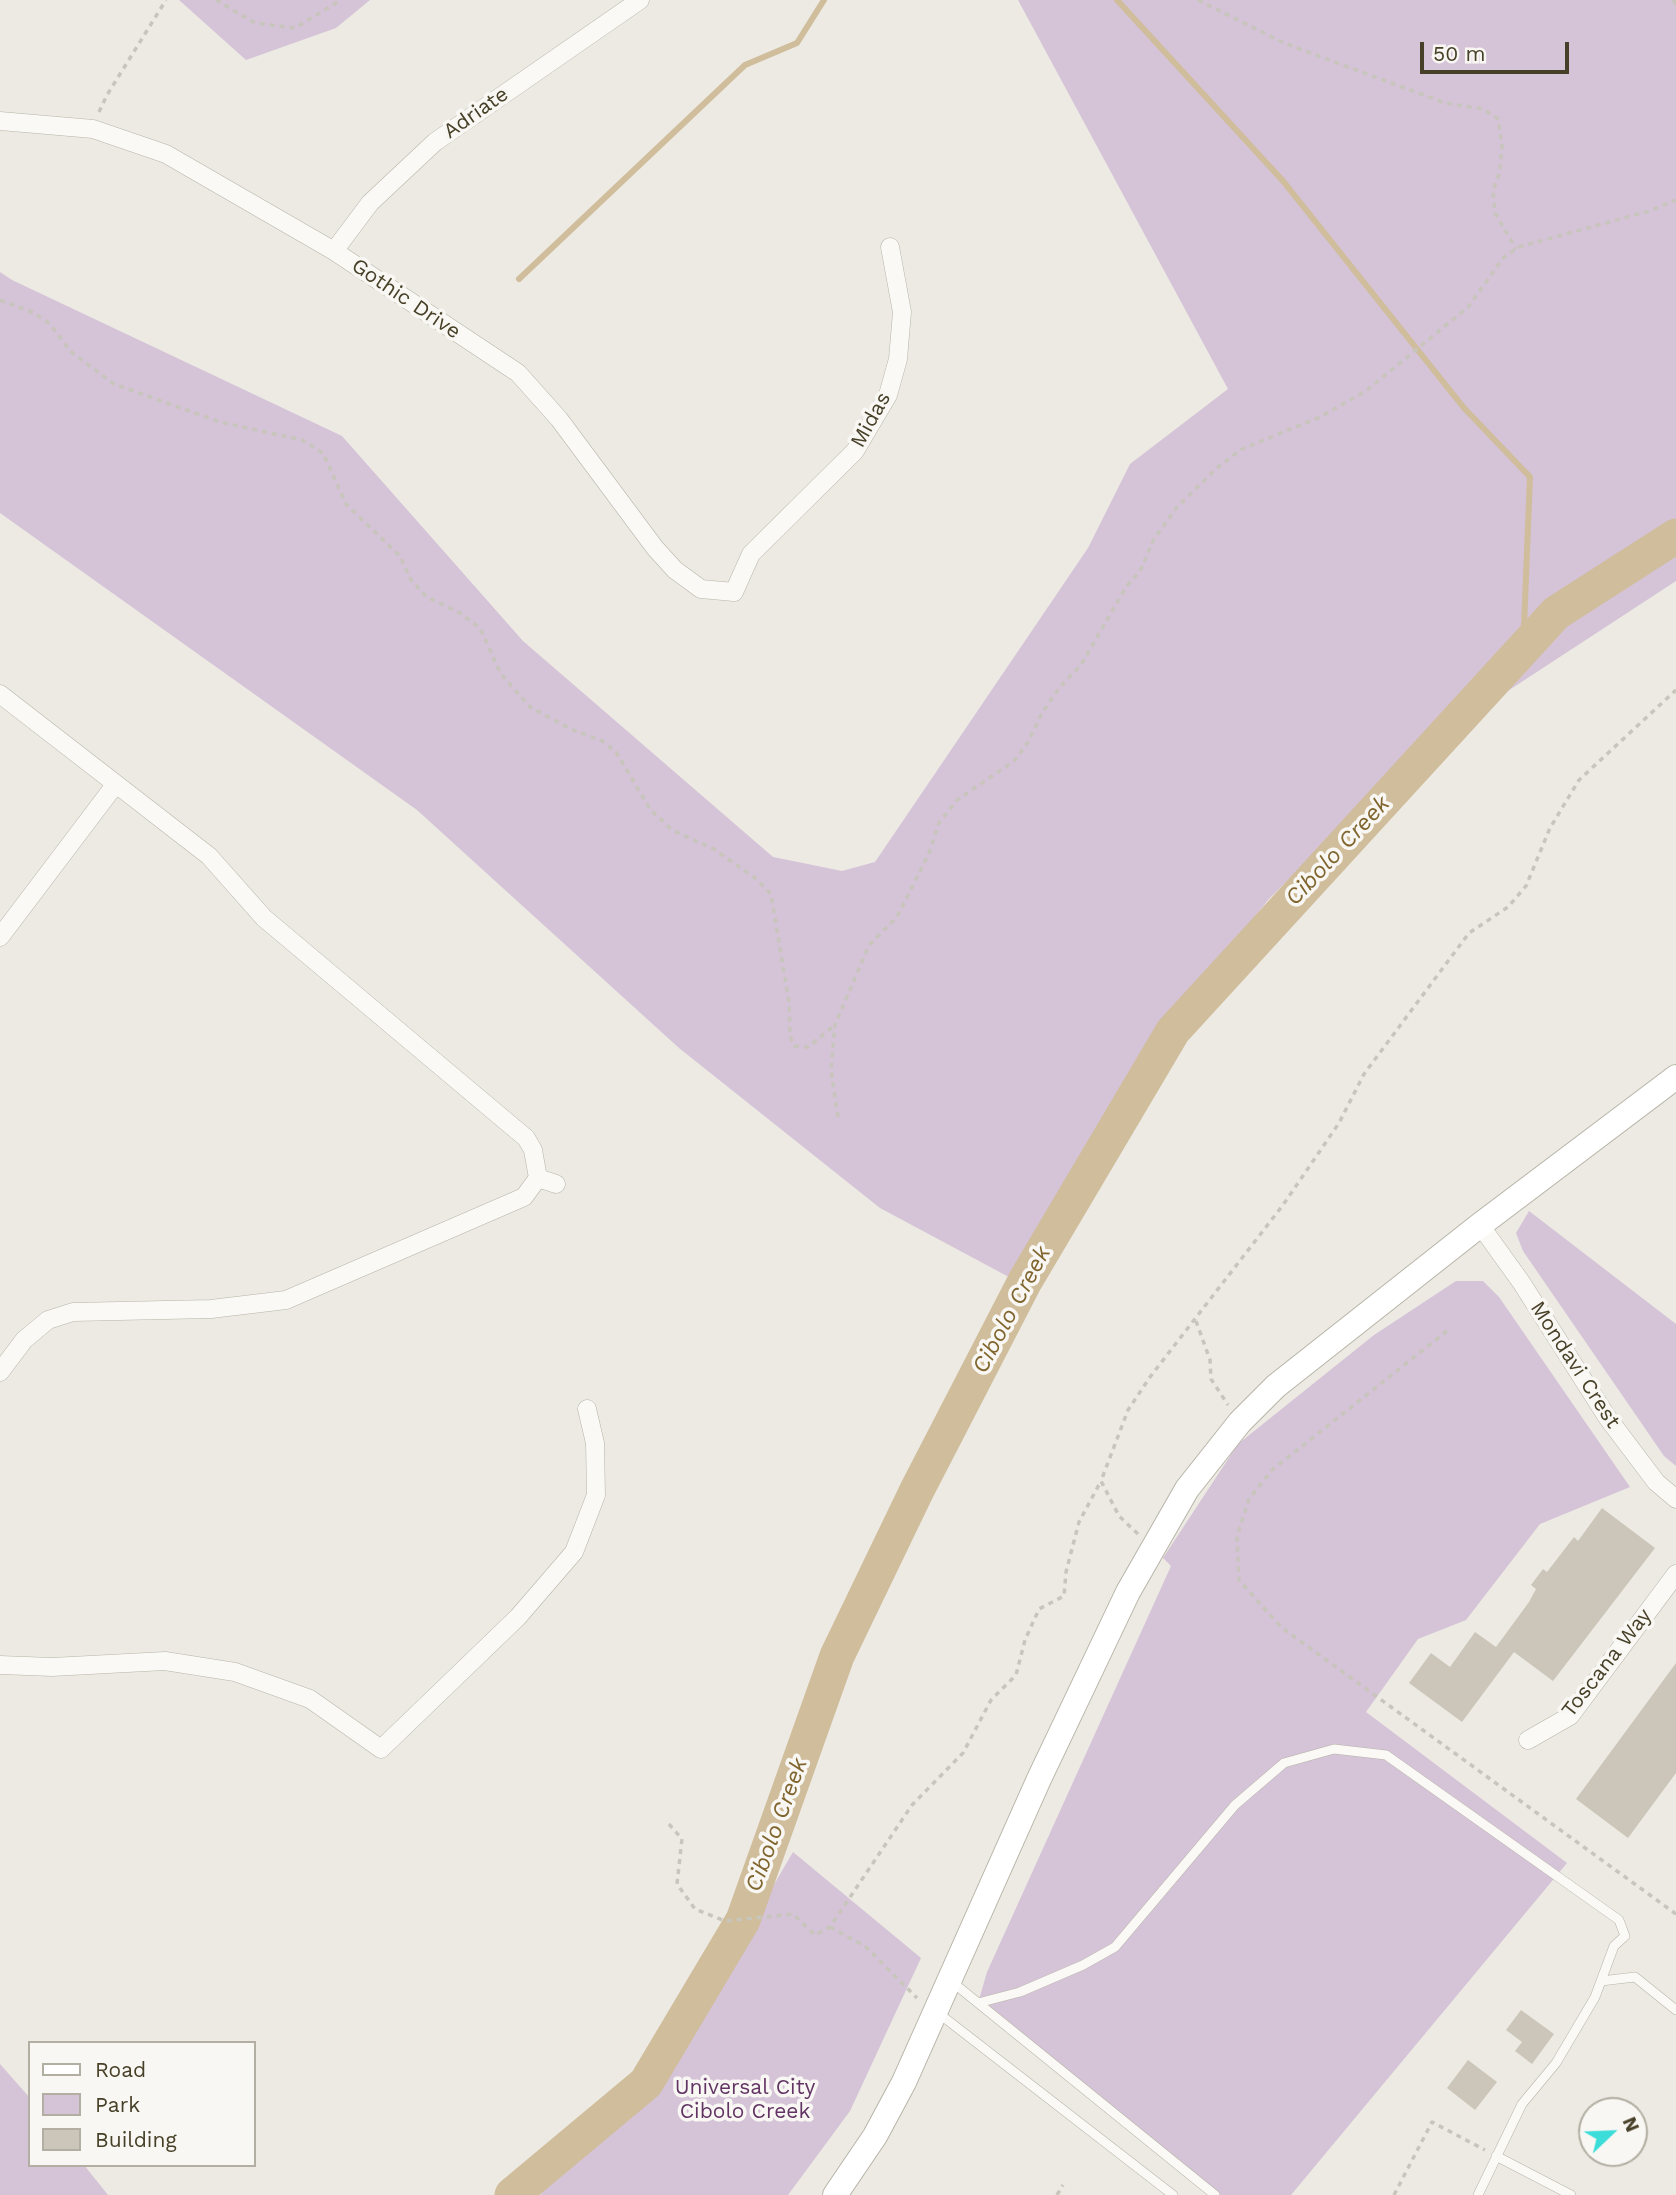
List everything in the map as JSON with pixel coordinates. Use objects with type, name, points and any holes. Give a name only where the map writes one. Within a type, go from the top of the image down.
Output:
[{"type":"main road","points":[[835,2195],[875,2136],[936,2011],[1040,1779],[1153,1546],[1187,1489],[1240,1422],[1276,1386],[1480,1225],[1676,1077]]},
{"type":"street","name":"Adriate","points":[[334,251],[370,203],[435,142],[640,0]]},
{"type":"street","name":"Gothic Drive","points":[[0,121],[93,129],[166,154],[334,251],[518,373],[559,419],[637,525],[675,570],[701,589],[734,592]]},
{"type":"street","name":"Midas","points":[[734,592],[751,554],[856,451],[888,395],[898,359],[902,312],[890,247]]},
{"type":"street","points":[[0,694],[209,856],[264,918],[526,1138],[533,1150],[538,1178],[524,1197],[286,1300],[211,1309],[73,1312],[48,1320],[24,1340],[0,1372]]},
{"type":"street","points":[[0,937],[115,785]]},
{"type":"street","points":[[538,1178],[556,1184]]},
{"type":"street","name":"Mondavi Crest","points":[[1480,1225],[1521,1282],[1606,1417],[1656,1482],[1676,1499]]},
{"type":"street","points":[[0,1665],[52,1667],[165,1661],[235,1672],[310,1699],[381,1749],[518,1617],[574,1552],[596,1495],[594,1443],[587,1409]]},
{"type":"street","name":"Toscana Way","points":[[1528,1740],[1570,1717],[1676,1574]]},
{"type":"lane","points":[[978,2003],[1020,1992],[1083,1965],[1115,1947],[1235,1805],[1284,1763],[1334,1749],[1386,1755],[1619,1920],[1625,1936],[1614,1946],[1601,1981],[1556,2063],[1522,2105],[1478,2195]]},
{"type":"lane","points":[[1601,1981],[1635,1977],[1676,2010]]},
{"type":"lane","points":[[950,1980],[1215,2195]]},
{"type":"lane","points":[[936,2011],[1173,2195]]},
{"type":"lane","points":[[1496,2156],[1571,2195]]},
{"type":"path","points":[[93,129],[107,95],[166,0]]},
{"type":"path","points":[[216,0],[255,23],[295,28],[341,0]]},
{"type":"path","points":[[1198,0],[1284,43],[1445,103],[1483,109],[1498,120],[1502,145],[1500,171],[1493,191],[1495,213],[1516,249]]},
{"type":"path","points":[[1673,0],[1676,4]]},
{"type":"path","points":[[838,1117],[831,1070],[835,1026],[869,944],[897,917],[929,853],[939,824],[957,800],[1014,761],[1059,688],[1081,665],[1126,587],[1140,571],[1154,539],[1177,508],[1217,467],[1242,449],[1320,417],[1366,391],[1468,307],[1504,257],[1516,249],[1649,211],[1676,200]]},
{"type":"path","points":[[0,300],[34,313],[50,324],[70,351],[114,384],[220,422],[302,440],[323,453],[346,504],[400,556],[411,580],[427,597],[460,612],[480,628],[501,674],[530,707],[571,729],[602,741],[616,752],[650,809],[672,830],[715,849],[755,878],[771,894],[789,1002],[790,1037],[794,1046],[808,1047],[835,1026]]},
{"type":"path","points":[[668,1824],[682,1839],[677,1884],[695,1909],[725,1921],[793,1914],[815,1935],[830,1927],[912,1805],[963,1753],[991,1700],[1016,1675],[1025,1640],[1039,1609],[1064,1596],[1066,1572],[1079,1522],[1101,1481],[1128,1410],[1150,1377],[1196,1321],[1283,1205],[1339,1123],[1364,1074],[1469,933],[1508,907],[1526,886],[1550,828],[1579,780],[1676,690]]},
{"type":"path","points":[[1196,1321],[1210,1360],[1211,1380],[1240,1422]]},
{"type":"path","points":[[1447,1331],[1272,1470],[1249,1499],[1237,1536],[1239,1580],[1281,1627],[1676,1914]]},
{"type":"path","points":[[1101,1481],[1119,1516],[1153,1546]]},
{"type":"path","points":[[830,1927],[865,1946],[911,1994],[936,2011]]},
{"type":"path","points":[[1394,2195],[1432,2122],[1496,2156]]},
{"type":"path","points":[[1057,2195],[1063,2185]]},
{"type":"green space","points":[[179,0],[370,0],[336,28],[246,60]]},
{"type":"green space","points":[[1018,0],[1676,0],[1676,581],[1419,749],[1268,900],[1152,1046],[1050,1215],[1022,1284],[880,1208],[679,1048],[417,810],[0,513],[0,272],[342,436],[523,641],[773,857],[842,871],[875,862],[1088,548],[1130,464],[1228,389]]},
{"type":"green space","points":[[1529,1211],[1676,1324],[1676,1466],[1664,1456],[1523,1251],[1516,1233]]},
{"type":"green space","points":[[1456,1281],[1483,1281],[1499,1297],[1630,1487],[1540,1524],[1466,1620],[1418,1639],[1366,1712],[1567,1863],[1291,2195],[1215,2195],[978,2003],[987,1972],[1171,1566],[1163,1558],[1238,1444],[1374,1335]]},
{"type":"green space","name":"Universal City Cibolo Creek","points":[[793,1852],[921,1958],[850,2111],[788,2195],[540,2195],[698,2015]]},
{"type":"green space","points":[[0,2064],[28,2096],[28,2167],[86,2167],[108,2195],[0,2195]]},
{"type":"building","points":[[1602,1508],[1655,1548],[1553,1681],[1514,1652],[1462,1722],[1409,1683],[1431,1653],[1450,1667],[1475,1632],[1496,1647],[1529,1602],[1536,1589],[1531,1585],[1543,1569],[1547,1572],[1574,1537],[1578,1541]]},
{"type":"building","points":[[1676,1663],[1676,1773],[1628,1838],[1576,1799]]},
{"type":"building","points":[[1521,2010],[1554,2034],[1532,2064],[1515,2051],[1522,2042],[1506,2030]]},
{"type":"building","points":[[1468,2060],[1497,2082],[1475,2110],[1447,2088]]},
{"type":"waterway","points":[[519,279],[745,65],[797,43],[824,0]]},
{"type":"waterway","points":[[1117,0],[1283,181],[1464,408],[1530,477],[1523,651]]},
{"type":"waterway","name":"Cibolo Creek","points":[[512,2195],[646,2083],[743,1920],[837,1656],[917,1490],[1025,1281],[1173,1031],[1556,613],[1676,536]]}]
